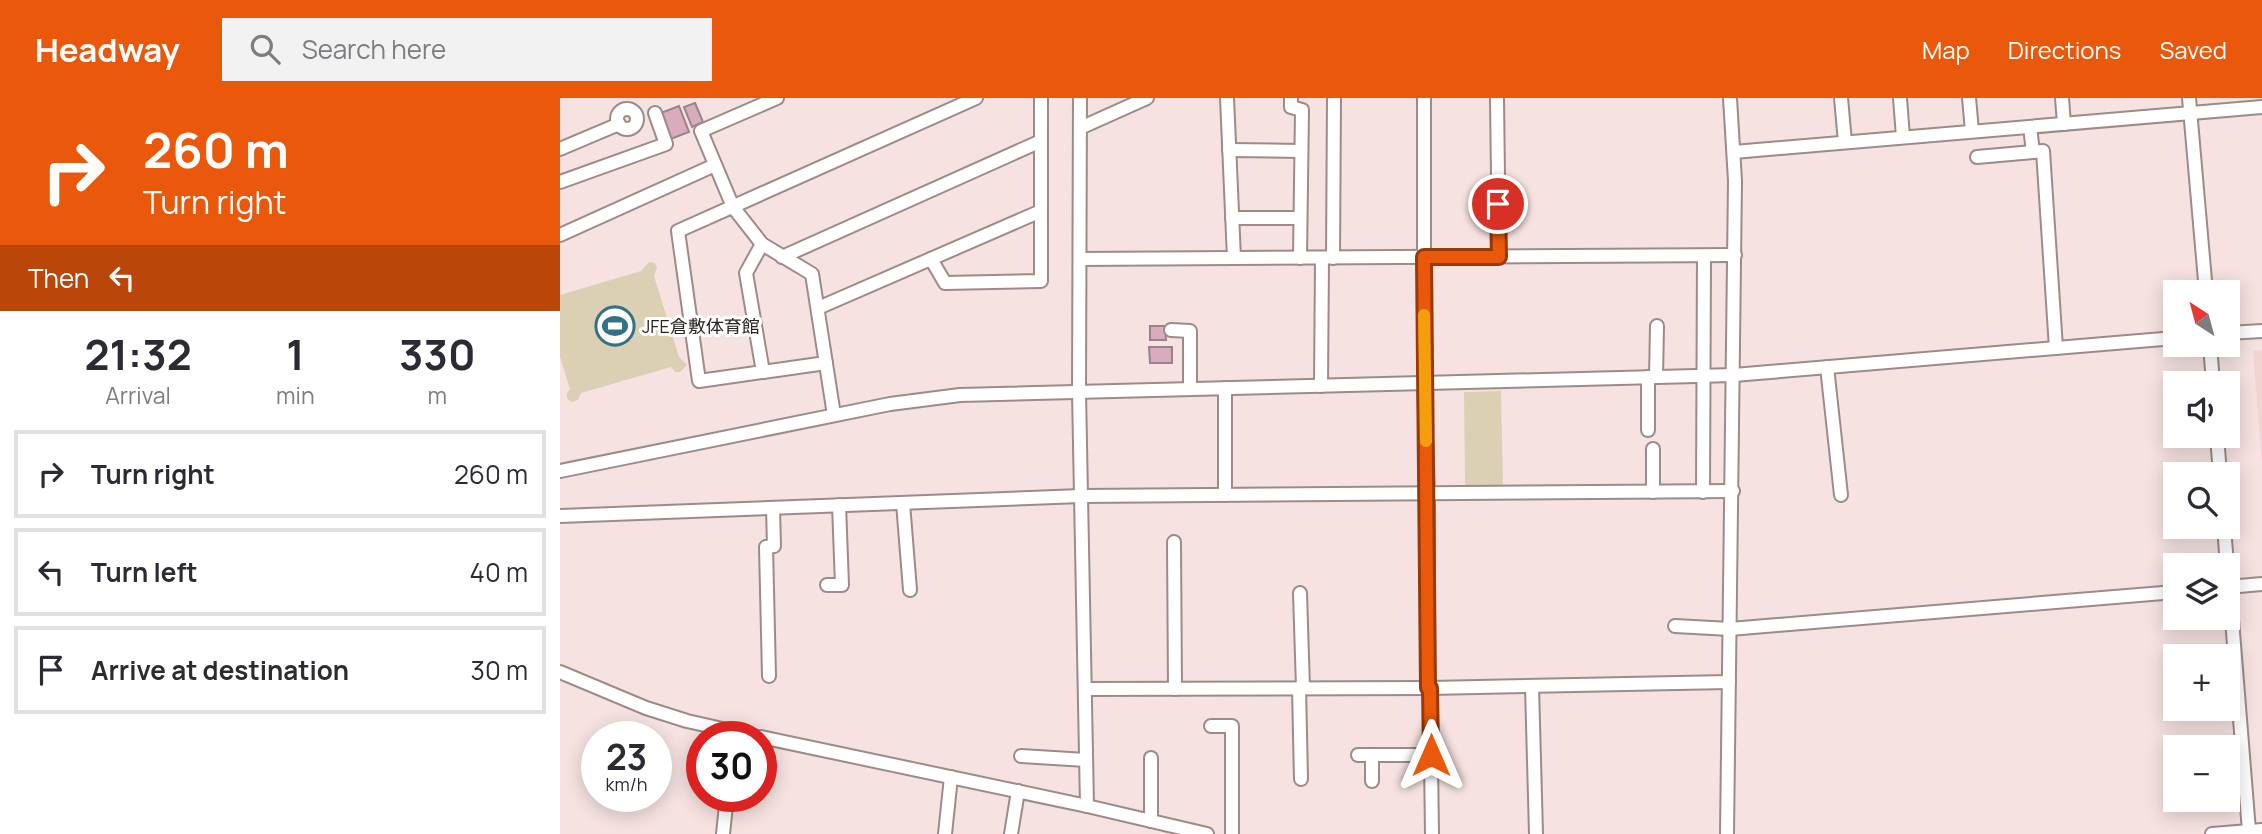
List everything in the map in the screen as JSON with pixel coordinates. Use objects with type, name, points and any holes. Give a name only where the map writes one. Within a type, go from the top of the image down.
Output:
[{"type":"street","points":[[777,98],[701,131],[733,207],[762,244],[813,274],[834,415]]},
{"type":"street","points":[[826,363],[699,382],[678,231],[976,98]]},
{"type":"street","points":[[931,259],[945,283],[1041,281],[1041,98]]},
{"type":"street","points":[[1080,98],[1079,392],[1087,806]]},
{"type":"street","points":[[1080,128],[1147,98]]},
{"type":"street","points":[[1227,98],[1234,258]]},
{"type":"street","points":[[1291,98],[1291,107],[1302,110],[1300,258]]},
{"type":"street","points":[[1321,386],[1334,98]]},
{"type":"street","points":[[1424,98],[1424,383],[1432,834]]},
{"type":"street","points":[[1497,98],[1499,257]]},
{"type":"street","points":[[1727,834],[1735,256],[1734,152],[1730,98]]},
{"type":"street","points":[[1841,98],[1845,142]]},
{"type":"street","points":[[1900,98],[1903,137]]},
{"type":"street","points":[[1969,98],[1972,131]]},
{"type":"street","points":[[2062,98],[2064,124]]},
{"type":"street","points":[[2189,98],[2205,280]]},
{"type":"street","points":[[1734,152],[2262,107]]},
{"type":"street","points":[[560,182],[666,144],[655,113]]},
{"type":"street","points":[[560,149],[619,124]]},
{"type":"street","points":[[2031,127],[2033,152]]},
{"type":"street","points":[[782,257],[1041,141]]},
{"type":"street","points":[[1229,150],[1301,151]]},
{"type":"street","points":[[1977,157],[2043,151],[2056,348]]},
{"type":"street","points":[[560,235],[715,165]]},
{"type":"street","points":[[818,309],[1041,211]]},
{"type":"street","points":[[1232,218],[1300,219]]},
{"type":"street","points":[[762,244],[746,273],[763,372]]},
{"type":"street","points":[[1703,492],[1704,256]]},
{"type":"street","points":[[1080,259],[1735,256]]},
{"type":"street","points":[[1648,430],[1657,326]]},
{"type":"street","points":[[1171,330],[1190,331],[1191,389]]},
{"type":"street","points":[[2240,333],[2262,331]]},
{"type":"street","points":[[560,471],[890,404],[960,395],[1734,375],[2163,339]]},
{"type":"street","points":[[1827,367],[1841,495]]},
{"type":"street","points":[[1225,388],[1225,495]]},
{"type":"street","points":[[1653,449],[1653,492]]},
{"type":"street","points":[[560,516],[1081,496],[1732,491]]},
{"type":"street","points":[[903,503],[910,590]]},
{"type":"street","points":[[839,505],[842,585]]},
{"type":"street","points":[[769,676],[766,547],[774,546],[773,508]]},
{"type":"street","points":[[1174,542],[1175,689]]},
{"type":"street","points":[[2240,586],[2262,584]]},
{"type":"street","points":[[827,585],[856,585]]},
{"type":"street","points":[[1300,593],[1301,779]]},
{"type":"street","points":[[1675,626],[1730,629],[2163,593]]},
{"type":"street","points":[[2212,834],[2256,831],[2233,630]]},
{"type":"street","points":[[560,672],[646,708],[687,721]]},
{"type":"street","points":[[1085,689],[1429,688],[1729,682]]},
{"type":"street","points":[[1532,686],[1536,834]]},
{"type":"street","points":[[1211,726],[1232,726],[1232,834]]},
{"type":"street","points":[[777,741],[1087,806],[1151,821],[1172,830],[1207,834]]},
{"type":"street","points":[[1358,755],[1431,755]]},
{"type":"street","points":[[1372,755],[1372,781]]},
{"type":"street","points":[[1021,756],[1086,760]]},
{"type":"street","points":[[1151,758],[1151,821]]},
{"type":"street","points":[[945,834],[951,777]]},
{"type":"street","points":[[1011,834],[1018,791]]},
{"type":"street","points":[[723,834],[725,812]]},
{"type":"shaded area","name":"JFE倉敷体育館","points":[[649,262],[655,263],[657,267],[654,276],[679,357],[687,365],[680,372],[675,372],[671,367],[581,393],[578,400],[571,402],[567,398],[570,389],[560,357],[560,295],[641,271]]},
{"type":"shaded area","points":[[2262,350],[2262,466],[2253,351]]},
{"type":"shaded area","points":[[1501,391],[1503,486],[1465,487],[1464,392]]},
{"type":"building","points":[[695,103],[703,122],[692,127],[684,107]]},
{"type":"building","points":[[679,106],[689,132],[668,140],[658,114]]},
{"type":"building","points":[[1150,326],[1165,326],[1166,340],[1150,340]]},
{"type":"building","points":[[1149,347],[1172,347],[1172,363],[1150,363]]},
{"type":"slow traffic","points":[[1424,315],[1426,441]]},
{"type":"place","name":"JFE倉敷体育館","points":[[615,326]]},
{"type":"route","points":[[1431,755],[1424,257],[1499,257],[1498,204]]}]
